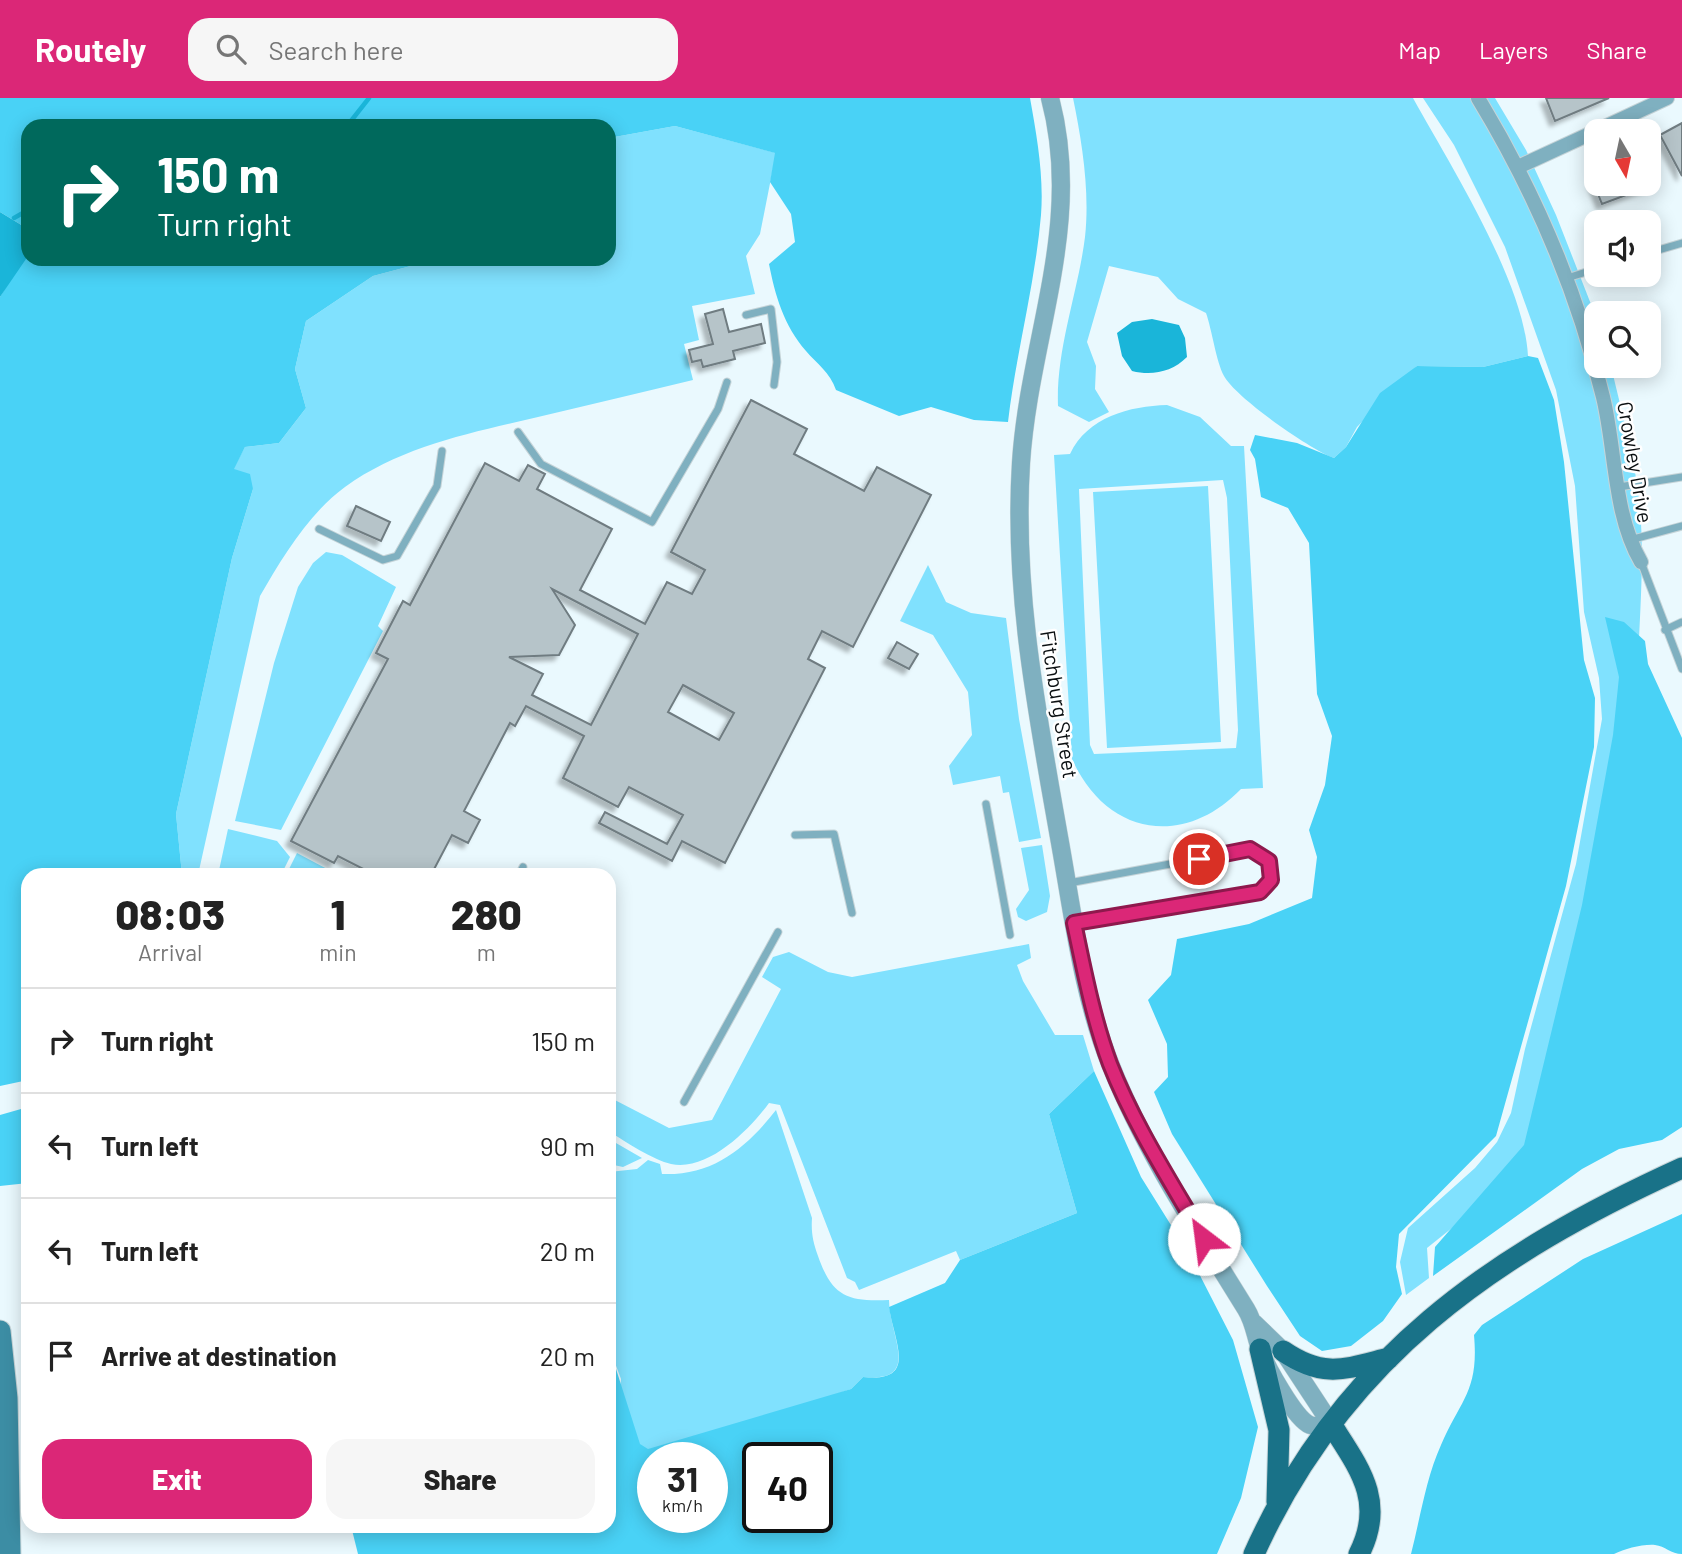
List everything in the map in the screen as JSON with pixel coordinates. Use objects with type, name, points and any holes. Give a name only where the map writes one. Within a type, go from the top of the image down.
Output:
[{"type":"main road","points":[[1254,1554],[1276,1511],[1331,1424],[1389,1358],[1430,1319],[1521,1251],[1578,1218],[1682,1168]]},
{"type":"main road","points":[[0,1331],[7,1398],[10,1554]]},
{"type":"main road","points":[[1260,1349],[1279,1430],[1276,1511]]},
{"type":"main road","points":[[1283,1351],[1308,1366],[1330,1371],[1389,1358]]},
{"type":"main road","points":[[1331,1424],[1359,1470],[1369,1493],[1369,1528],[1359,1554]]},
{"type":"street","name":"Fitchburg Street","points":[[1050,98],[1062,160],[1063,207],[1057,257],[1026,408],[1020,481],[1019,550],[1029,664],[1074,923],[1093,1010],[1121,1089],[1254,1323]]},
{"type":"street","name":"Crowley Drive","points":[[1478,98],[1518,167],[1567,278],[1590,345],[1604,400],[1630,540],[1641,562]]},
{"type":"street","points":[[1622,119],[1667,98]]},
{"type":"street","points":[[1518,167],[1584,137]]},
{"type":"street","points":[[1254,1323],[1283,1351],[1331,1424],[1318,1426],[1301,1419],[1260,1349],[1254,1323]]},
{"type":"lane","points":[[1661,249],[1682,243]]},
{"type":"lane","points":[[1567,278],[1584,273]]},
{"type":"lane","points":[[746,315],[771,309],[777,362],[774,385]]},
{"type":"lane","points":[[518,432],[541,464],[652,522],[718,409],[727,382]]},
{"type":"lane","points":[[319,529],[383,561],[397,556],[437,486],[442,452]]},
{"type":"lane","points":[[1619,487],[1682,477]]},
{"type":"lane","points":[[1630,540],[1682,526]]},
{"type":"lane","points":[[1641,562],[1682,669]]},
{"type":"lane","points":[[1665,630],[1682,622]]},
{"type":"lane","points":[[986,804],[1010,935]]},
{"type":"lane","points":[[795,835],[834,834],[852,913]]},
{"type":"lane","points":[[1068,883],[1250,849],[1269,861],[1271,880],[1260,892],[1074,923]]},
{"type":"lane","points":[[684,1102],[778,932]]},
{"type":"shaded area","points":[[0,98],[1030,98],[1041,171],[1042,200],[1034,267],[1008,422],[974,420],[931,407],[899,416],[836,390],[827,373],[798,341],[774,287],[769,264],[795,242],[791,214],[770,182],[775,153],[675,126],[616,137],[616,119],[21,119],[21,225],[0,212]]},
{"type":"shaded area","points":[[1073,98],[1413,98],[1465,189],[1500,259],[1514,293],[1528,356],[1483,367],[1417,366],[1357,427],[1346,447],[1334,458],[1275,422],[1231,386],[1221,370],[1206,313],[1178,299],[1158,277],[1109,266],[1087,342],[1096,366],[1095,389],[1109,412],[1089,422],[1058,406],[1060,363],[1082,258],[1086,220],[1084,167]]},
{"type":"shaded area","points":[[1423,98],[1495,98],[1526,150],[1556,215],[1590,301],[1584,301],[1584,378],[1614,378],[1637,482],[1642,560],[1638,662],[1538,1138],[1467,1216],[1427,1248],[1429,1278],[1406,1295],[1400,1262],[1408,1228],[1475,1168],[1497,1142],[1511,1113],[1525,1049],[1576,864],[1602,719],[1599,678],[1584,612],[1575,486],[1556,390],[1505,247],[1454,145]]},
{"type":"shaded area","points":[[675,126],[776,153],[760,234],[746,256],[755,294],[692,306],[699,340],[684,344],[693,380],[488,429],[413,451],[367,473],[345,487],[320,510],[287,552],[260,596],[200,868],[181,868],[176,814],[232,558],[253,489],[233,469],[245,447],[279,443],[306,408],[295,369],[306,321],[373,276],[411,266],[616,266],[616,137]]},
{"type":"shaded area","points":[[0,212],[21,225],[21,266],[0,297]]},
{"type":"shaded area","points":[[21,262],[21,266],[411,266],[373,276],[306,321],[295,369],[306,408],[279,443],[245,447],[234,469],[250,474],[253,489],[232,558],[176,814],[181,868],[21,868],[21,1082],[0,1086],[0,297]]},
{"type":"shaded area","points":[[1152,319],[1179,325],[1185,338],[1187,357],[1161,372],[1132,371],[1122,356],[1117,333],[1132,322]]},
{"type":"shaded area","points":[[1528,356],[1538,358],[1554,400],[1564,462],[1584,660],[1595,698],[1594,747],[1566,886],[1496,1136],[1399,1234],[1396,1267],[1402,1294],[1383,1321],[1351,1346],[1322,1351],[1300,1336],[1267,1286],[1172,1134],[1154,1092],[1168,1077],[1167,1044],[1148,1000],[1171,975],[1177,939],[1249,924],[1312,898],[1317,857],[1309,830],[1325,785],[1332,736],[1317,694],[1309,543],[1288,508],[1261,497],[1255,459],[1250,450],[1255,435],[1297,443],[1334,458],[1346,447],[1380,393],[1417,366],[1483,367]]},
{"type":"shaded area","points":[[1167,405],[1200,417],[1231,446],[1244,446],[1263,788],[1241,789],[1218,808],[1195,820],[1171,826],[1148,825],[1125,818],[1105,804],[1087,785],[1072,759],[1054,455],[1070,454],[1078,441],[1098,422],[1125,411]],"holes":[[[1223,480],[1227,498],[1238,730],[1236,748],[1094,754],[1090,745],[1079,489]]]},
{"type":"shaded area","points":[[1208,486],[1221,742],[1107,748],[1093,492]]},
{"type":"shaded area","points":[[326,552],[342,555],[396,587],[378,626],[383,631],[281,830],[235,821],[274,663],[298,587],[313,563]]},
{"type":"shaded area","points":[[928,565],[946,602],[971,613],[1006,618],[1019,719],[1041,838],[1019,842],[1009,792],[1003,793],[1000,776],[953,785],[949,766],[972,735],[968,692],[933,635],[900,621]]},
{"type":"shaded area","points":[[1605,617],[1624,622],[1645,641],[1648,664],[1682,738],[1682,1127],[1662,1140],[1619,1149],[1582,1169],[1433,1276],[1435,1247],[1524,1145],[1582,905],[1613,735],[1619,677]]},
{"type":"shaded area","points":[[228,829],[277,841],[290,857],[284,868],[220,868]]},
{"type":"shaded area","points":[[1042,845],[1050,896],[1047,912],[1026,921],[1018,917],[1016,909],[1029,890],[1021,848]]},
{"type":"shaded area","points":[[297,853],[325,868],[290,868]]},
{"type":"shaded area","points":[[1029,944],[1031,958],[1017,965],[1023,981],[1055,1035],[1083,1035],[1094,1071],[1049,1114],[1077,1213],[960,1260],[956,1251],[859,1290],[855,1282],[847,1278],[780,1105],[769,1103],[751,1125],[727,1146],[699,1162],[685,1165],[656,1159],[616,1135],[616,1101],[669,1128],[712,1120],[781,989],[762,977],[773,957],[789,952],[828,972],[852,977]]},
{"type":"shaded area","points":[[1094,1071],[1141,1177],[1189,1254],[1233,1340],[1258,1427],[1241,1498],[1217,1554],[358,1554],[353,1533],[616,1533],[616,1369],[639,1442],[637,1442],[637,1533],[728,1533],[728,1442],[672,1442],[851,1389],[863,1377],[891,1374],[897,1367],[899,1357],[889,1307],[945,1283],[960,1260],[1077,1213],[1049,1114]]},
{"type":"shaded area","points":[[21,1109],[21,1184],[0,1186],[0,1115]]},
{"type":"shaded area","points":[[776,1110],[812,1218],[812,1233],[823,1269],[829,1280],[843,1294],[862,1300],[889,1300],[897,1342],[898,1365],[892,1373],[881,1377],[863,1377],[851,1389],[699,1442],[637,1442],[637,1533],[728,1533],[728,1453],[742,1448],[742,1533],[833,1533],[833,1442],[759,1442],[945,1379],[1081,1554],[466,1554],[573,1533],[616,1533],[616,1440],[621,1379],[616,1366],[616,1171],[637,1169],[648,1160],[660,1164],[662,1174],[697,1170],[713,1165],[740,1147]]},
{"type":"shaded area","points":[[616,1143],[642,1158],[623,1167],[616,1166]]},
{"type":"shaded area","points":[[1682,1214],[1682,1554],[1650,1545],[1614,1554],[1411,1554],[1436,1458],[1471,1382],[1475,1354],[1474,1335],[1482,1325],[1583,1259]]},
{"type":"building","points":[[1546,98],[1609,98],[1555,121]]},
{"type":"building","points":[[1682,123],[1682,176],[1661,137]]},
{"type":"building","points":[[1599,196],[1623,196],[1602,204]]},
{"type":"building","points":[[723,309],[729,332],[761,324],[765,343],[733,351],[735,359],[703,367],[701,360],[692,362],[689,350],[713,344],[705,314]]},
{"type":"building","points":[[751,400],[807,429],[794,454],[864,491],[877,467],[931,495],[853,647],[822,631],[808,659],[825,668],[725,863],[682,841],[672,861],[599,823],[605,812],[667,844],[683,815],[629,787],[618,807],[563,778],[584,736],[526,706],[515,726],[510,723],[464,811],[480,820],[468,843],[452,835],[435,868],[361,868],[338,856],[334,863],[291,841],[388,659],[376,653],[403,601],[410,605],[485,463],[519,481],[528,465],[545,474],[537,489],[612,529],[580,590],[645,624],[667,582],[692,594],[705,570],[671,552]],"holes":[[[552,589],[638,634],[591,725],[532,695],[543,674],[509,657],[559,655],[575,625]],[[683,685],[734,713],[719,740],[668,712]]]},
{"type":"building","points":[[356,506],[390,522],[381,541],[347,526]]},
{"type":"building","points":[[897,642],[918,654],[909,669],[888,658]]},
{"type":"waterway","points":[[352,119],[369,98]]},
{"type":"waterway","points":[[14,218],[21,214]]},
{"type":"route","points":[[1199,859],[1250,849],[1269,861],[1271,880],[1260,892],[1074,923],[1093,1010],[1110,1063],[1133,1115],[1204,1239]]}]
